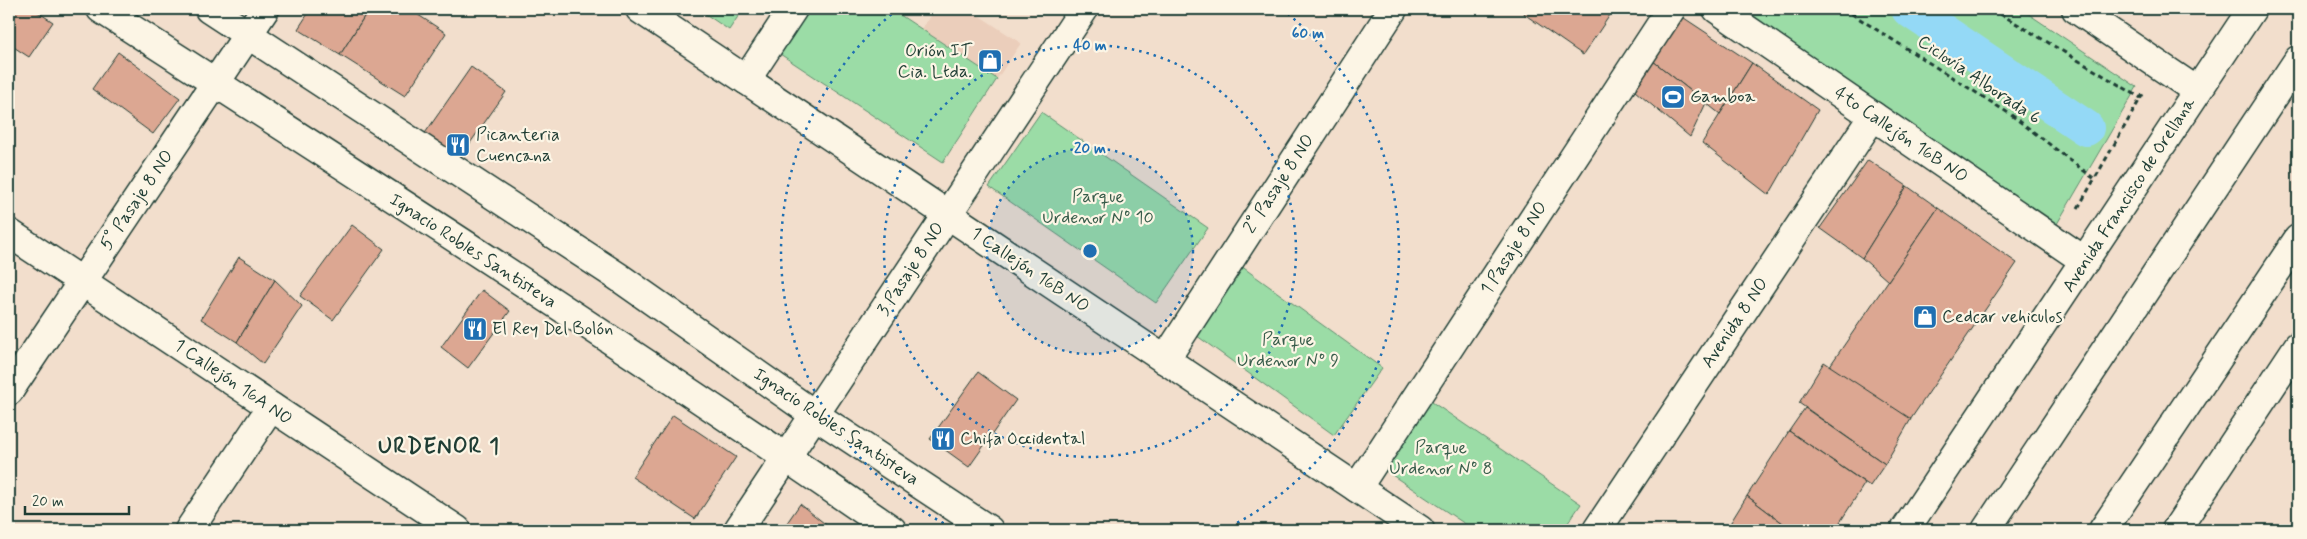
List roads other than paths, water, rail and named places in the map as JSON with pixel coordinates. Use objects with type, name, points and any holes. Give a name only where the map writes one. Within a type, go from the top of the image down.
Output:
[{"type":"main road","name":"Ignacio Robles Santisteva","points":[[100,9],[787,457],[892,530]]},
{"type":"main road","name":"Ignacio Robles Santisteva","points":[[209,9],[617,276],[815,415],[989,530]]},
{"type":"main road","name":"5° Pasaje 8 NO","points":[[9,391],[265,9]]},
{"type":"main road","name":"1 Callejón 16B NO","points":[[640,9],[1420,530]]},
{"type":"main road","points":[[746,80],[793,9]]},
{"type":"main road","name":"3 Pasaje 8 NO","points":[[738,530],[1084,9]]},
{"type":"main road","name":"2° Pasaje 8 NO","points":[[1165,360],[1393,9]]},
{"type":"main road","name":"1 Pasaje 8 NO","points":[[1357,488],[1671,9]]},
{"type":"main road","name":"4to Callejón 16B NO","points":[[1717,9],[2085,261]]},
{"type":"main road","points":[[2076,9],[2197,91]]},
{"type":"main road","name":"Avenida Francisco de Orellana","points":[[1905,530],[2252,9]]},
{"type":"main road","points":[[1986,530],[2298,60]]},
{"type":"main road","name":"Avenida 8 NO","points":[[1597,530],[1873,116]]},
{"type":"main road","name":"1 Callejón 16A NO","points":[[9,233],[453,529]]},
{"type":"main road","points":[[2103,530],[2298,239]]},
{"type":"main road","points":[[2176,530],[2298,346]]},
{"type":"main road","points":[[189,530],[271,407]]},
{"type":"waterway","points":[[1909,9],[2086,128]]},
{"type":"place","name":"Orión IT Cia. Ltda.","points":[[990,61]]},
{"type":"place","name":"Gamboa","points":[[1673,97]]},
{"type":"place","name":"Picanteria Cuencana","points":[[458,145]]},
{"type":"place","name":"Cedcar vehiculos","points":[[1925,317]]},
{"type":"place","name":"El Rey Del Bolón","points":[[475,329]]},
{"type":"place","name":"Chifa Occidental","points":[[943,439]]},
{"type":"district","name":"URDENOR 1","points":[[439,447]]},
{"type":"park label","name":"Parque Urdenor Nº 10","points":[[1098,207]]},
{"type":"park label","name":"Parque Urdenor Nº 9","points":[[1288,350]]},
{"type":"park label","name":"Parque Urdenor Nº 8","points":[[1441,458]]}]
